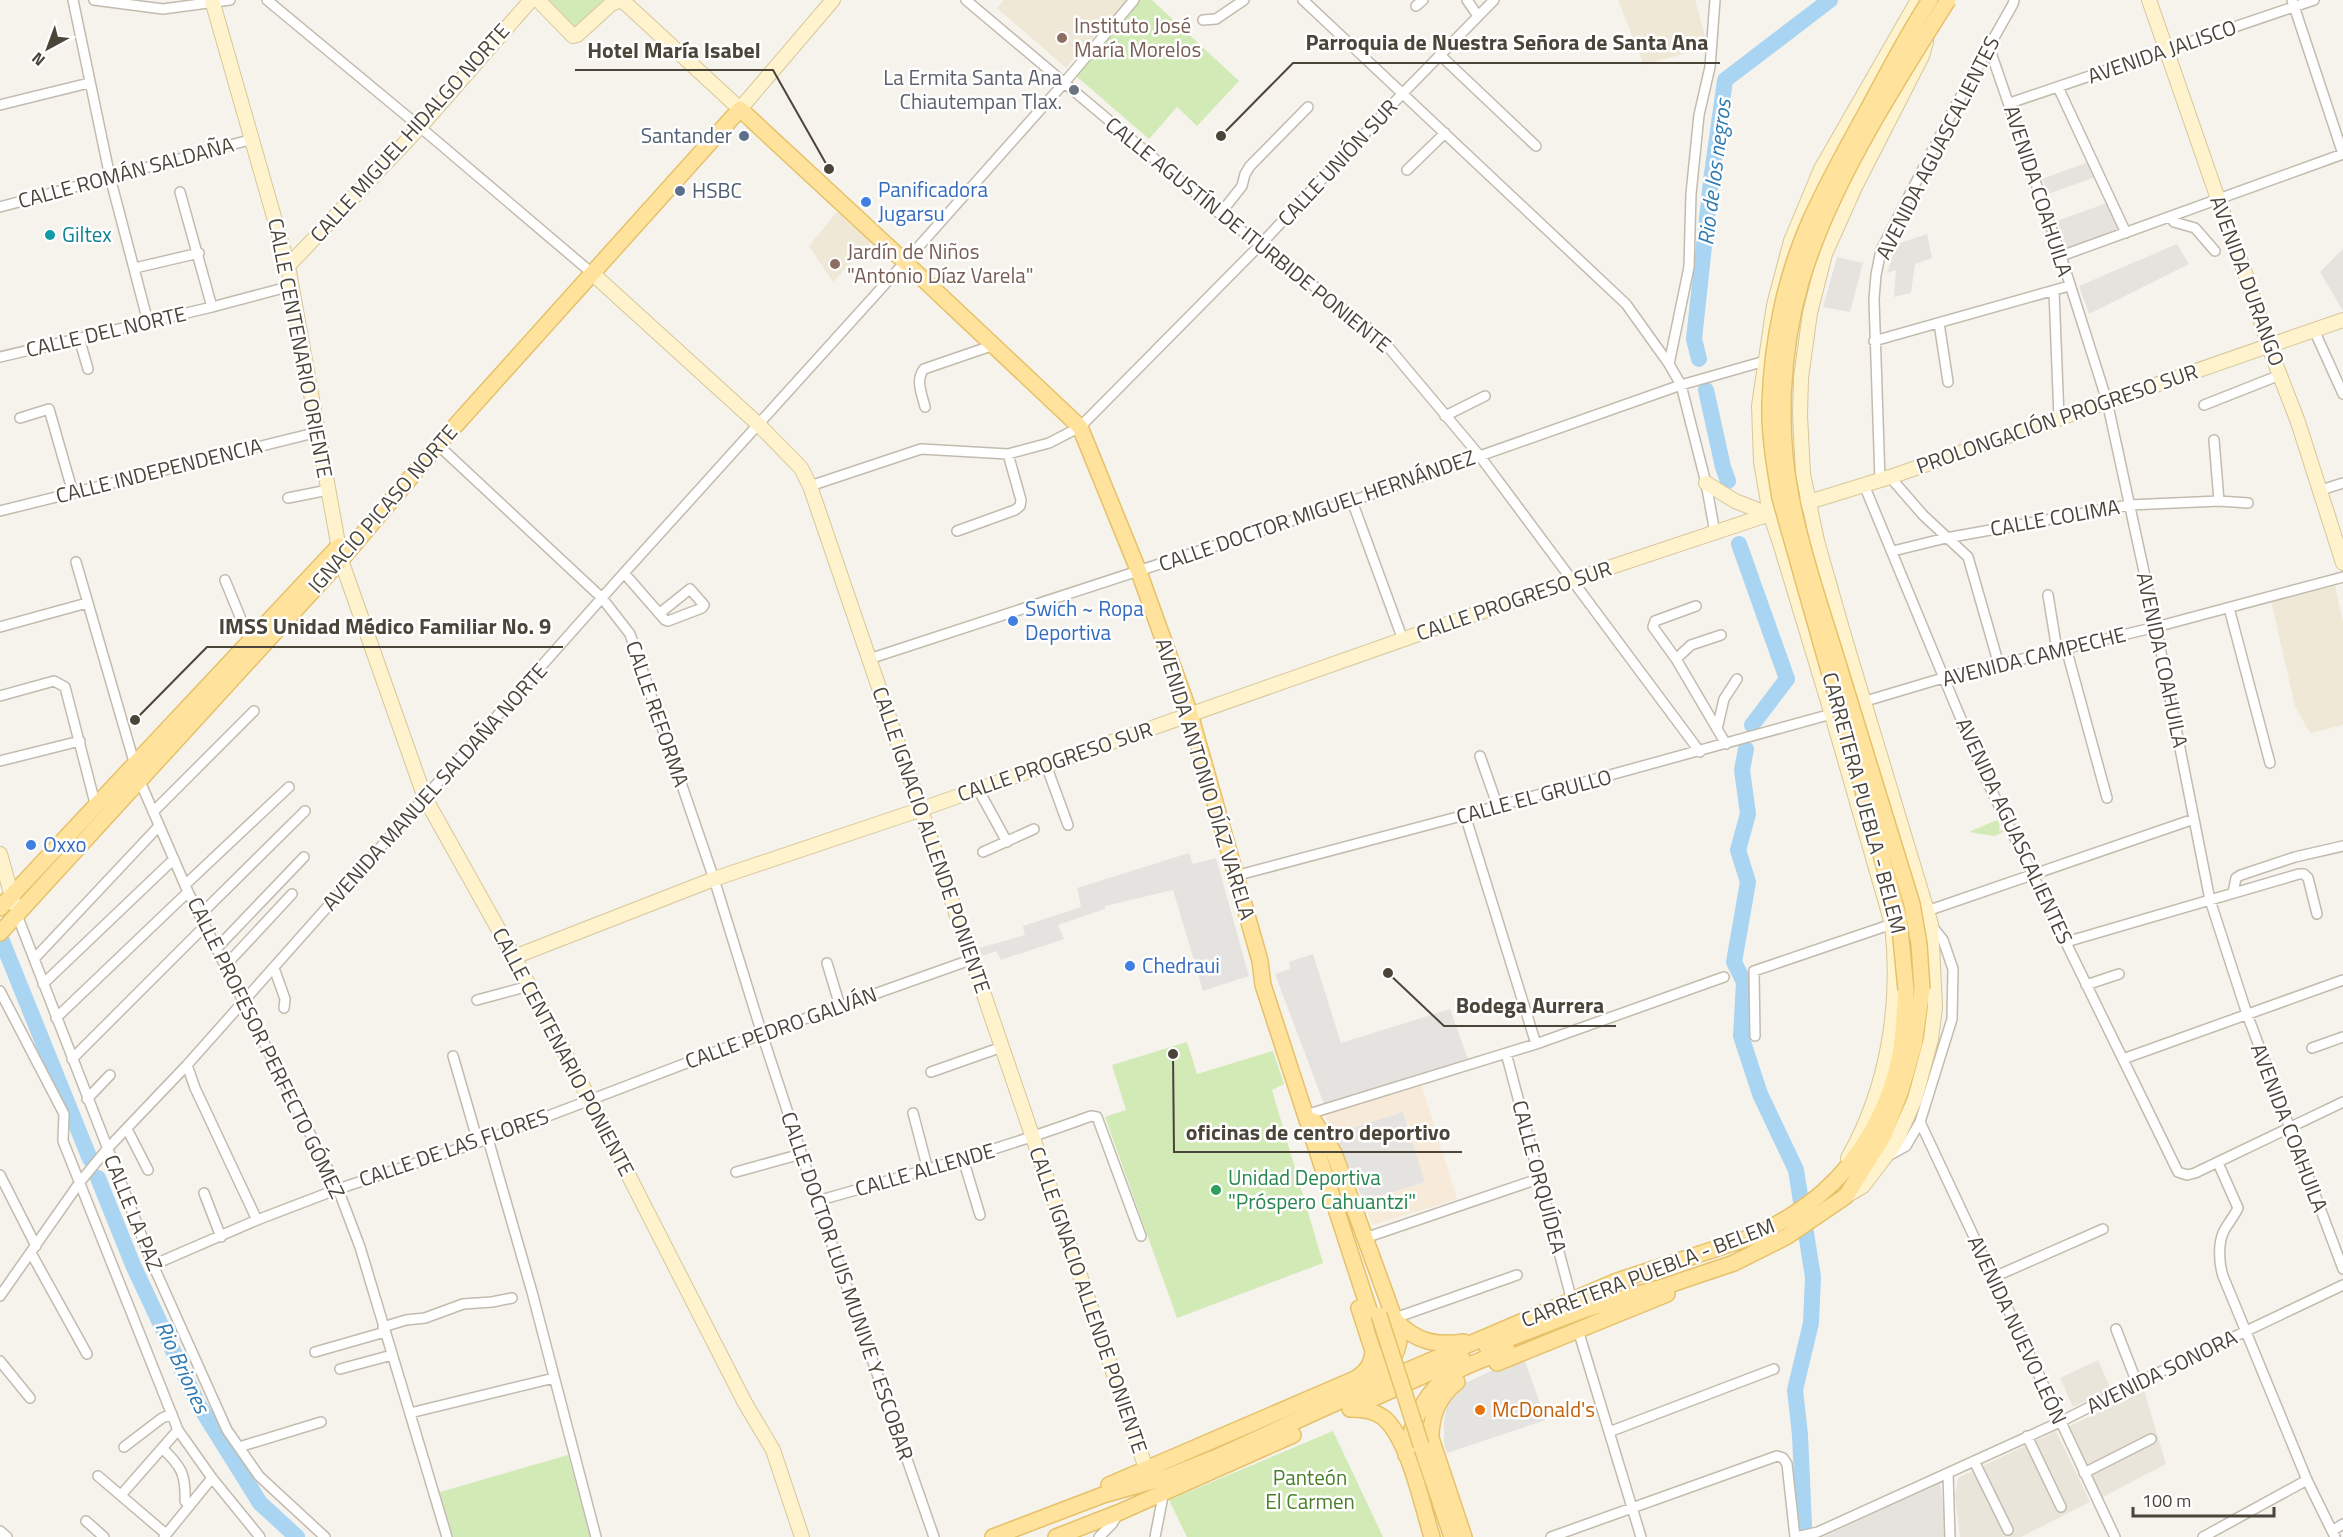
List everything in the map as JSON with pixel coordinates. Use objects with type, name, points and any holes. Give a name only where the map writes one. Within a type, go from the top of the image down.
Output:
[{"type":"main road","name":"CARRETERA PUEBLA - BELEM","points":[[1395,1377],[1478,1351],[1587,1309],[1714,1270],[1759,1252],[1829,1186],[1862,1146],[1880,1114],[1900,1055],[1906,990],[1899,918],[1780,498],[1773,456],[1770,403],[1782,310],[1792,269],[1809,222],[1848,145],[1930,0]]},
{"type":"main road","name":"CARRETERA PUEBLA - BELEM","points":[[1056,1537],[1120,1512],[1351,1409],[1395,1377],[1480,1339],[1617,1281],[1758,1235],[1783,1230],[1831,1207],[1846,1196],[1883,1137],[1901,1090],[1914,1046],[1922,989],[1919,944],[1912,904],[1810,571],[1792,502],[1785,454],[1783,410],[1792,324],[1801,283],[1814,244],[1833,200],[1862,146],[1948,0]]},
{"type":"main road","name":"AVENIDA ANTONIO DÍAZ VARELA","points":[[740,109],[906,262],[1080,428],[1139,572],[1190,714],[1260,961],[1263,985],[1320,1164],[1375,1317]]},
{"type":"main road","name":"IGNACIO PICASO NORTE","points":[[0,908],[96,807],[137,772],[340,553],[740,109]]},
{"type":"main road","name":"IGNACIO PICASO NORTE","points":[[2,931],[250,641],[340,553]]},
{"type":"main road","name":"AVENIDA ANTONIO DÍAZ VARELA","points":[[1260,961],[1266,970],[1287,1029],[1375,1317]]},
{"type":"main road","points":[[1313,1117],[1334,1153],[1396,1321],[1399,1346],[1396,1354],[1395,1377]]},
{"type":"main road","points":[[1320,1164],[1323,1198],[1373,1351],[1421,1409],[1418,1446],[1432,1537]]},
{"type":"main road","points":[[1464,1537],[1411,1431],[1421,1409],[1437,1386],[1454,1372],[1595,1315],[1639,1287],[1696,1257]]},
{"type":"main road","points":[[1442,1537],[1418,1446],[1432,1423],[1436,1407],[1444,1394],[1458,1381],[1473,1373],[1680,1289],[1714,1270]]},
{"type":"main road","points":[[1375,1317],[1418,1446],[1452,1537]]},
{"type":"main road","points":[[1367,1334],[1383,1334],[1396,1321]]},
{"type":"main road","points":[[1396,1321],[1410,1334],[1429,1342],[1451,1343],[1480,1339]]},
{"type":"main road","points":[[1056,1537],[1148,1476],[1360,1375],[1370,1365],[1373,1351]]},
{"type":"main road","points":[[1360,1375],[1395,1377]]},
{"type":"main road","points":[[993,1537],[1148,1476],[1366,1381],[1395,1377]]},
{"type":"main road","points":[[1351,1409],[1367,1410],[1384,1419],[1396,1434],[1418,1446]]},
{"type":"street","points":[[73,0],[110,177],[148,322]]},
{"type":"street","points":[[94,0],[163,9],[230,0]]},
{"type":"street","points":[[267,0],[593,274]]},
{"type":"street","name":"CALLE MIGUEL HIDALGO NORTE","points":[[288,266],[420,127],[531,0]]},
{"type":"street","points":[[538,0],[573,36],[577,35],[611,4],[622,0],[740,109],[833,0]]},
{"type":"street","name":"CALLE AGUSTÍN DE ITURBIDE PONIENTE","points":[[966,0],[1220,214],[1379,336],[1479,455],[1700,752]]},
{"type":"street","name":"AVENIDA MANUEL SALDAÑA NORTE","points":[[0,1296],[80,1182],[107,1149],[187,1065],[624,573],[906,262],[1064,84],[1134,0]]},
{"type":"street","points":[[1203,20],[1216,19],[1244,0]]},
{"type":"street","points":[[1303,0],[1626,304],[1682,385],[1706,483],[1715,533]]},
{"type":"street","points":[[1467,0],[1478,16]]},
{"type":"street","name":"CALLE UNIÓN SUR","points":[[810,486],[921,449],[1008,453],[1049,443],[1080,428],[1260,246],[1402,93],[1494,0]]},
{"type":"street","points":[[1669,364],[1689,267],[1693,172],[1699,115],[1710,67],[1715,0]]},
{"type":"street","points":[[1829,1186],[1858,1137],[1884,1068],[1895,1004],[1896,959],[1892,924],[1832,715],[1770,514],[1761,462],[1759,406],[1773,309],[1791,241],[1821,169],[1918,0]]},
{"type":"street","name":"AVENIDA AGUASCALIENTES","points":[[1885,478],[1874,341],[1875,275],[1881,250],[1956,105],[2014,0]]},
{"type":"street","name":"AVENIDA DURANGO","points":[[2149,0],[2218,200],[2250,284],[2269,346],[2298,422],[2318,491],[2343,563]]},
{"type":"street","name":"AVENIDA JALISCO","points":[[2010,104],[2294,3],[2313,0]]},
{"type":"street","name":"CALLE CENTENARIO ORIENTE","points":[[213,1],[288,266],[340,553]]},
{"type":"street","points":[[2061,256],[2343,154],[2294,3]]},
{"type":"street","name":"CARRETERA PUEBLA - BELEM","points":[[1846,1196],[1863,1186],[1888,1156],[1915,1099],[1931,1040],[1935,1007],[1931,924],[1817,541],[1803,474],[1801,378],[1810,313],[1825,254],[1856,185],[1922,56],[1929,31]]},
{"type":"street","name":"AVENIDA COAHUILA","points":[[1989,47],[2061,256],[2106,401],[2156,627],[2210,900],[2247,1014],[2288,1128],[2343,1269]]},
{"type":"street","points":[[1440,55],[1536,146]]},
{"type":"street","points":[[0,105],[89,83]]},
{"type":"street","points":[[2058,87],[2126,233]]},
{"type":"street","points":[[1220,214],[1242,186],[1250,166],[1308,107]]},
{"type":"street","points":[[1407,171],[1446,133]]},
{"type":"street","name":"CALLE ROMÁN SALDAÑA","points":[[0,207],[253,139]]},
{"type":"street","name":"CALLE DEL NORTE","points":[[180,192],[212,307]]},
{"type":"street","points":[[2170,217],[2174,222],[2195,228],[2215,251]]},
{"type":"street","points":[[135,268],[199,254]]},
{"type":"street","name":"CALLE IGNACIO ALLENDE PONIENTE","points":[[593,274],[758,424],[801,468],[810,486],[1148,1476]]},
{"type":"street","name":"CALLE DEL NORTE","points":[[0,357],[291,286]]},
{"type":"street","points":[[1874,341],[2069,286]]},
{"type":"street","points":[[2054,291],[2059,418]]},
{"type":"street","points":[[1773,309],[1779,319],[1787,323],[1803,320],[1810,313]]},
{"type":"street","name":"PROLONGACIÓN PROGRESO SUR","points":[[1770,514],[1885,478],[2343,320]]},
{"type":"street","points":[[1939,323],[1948,382]]},
{"type":"street","points":[[2314,330],[2343,394]]},
{"type":"street","points":[[80,338],[88,369]]},
{"type":"street","points":[[925,407],[919,383],[924,369],[994,345]]},
{"type":"street","points":[[1765,361],[1780,361],[1792,368],[1801,378]]},
{"type":"street","name":"CALLE DOCTOR MIGUEL HERNÁNDEZ","points":[[869,660],[1352,501],[1682,385],[1765,361]]},
{"type":"street","points":[[2204,405],[2280,375]]},
{"type":"street","points":[[1446,416],[1485,396]]},
{"type":"street","points":[[20,418],[49,409],[73,493]]},
{"type":"street","name":"CALLE INDEPENDENCIA","points":[[0,511],[318,432]]},
{"type":"street","points":[[2214,440],[2219,501]]},
{"type":"street","name":"CALLE REFORMA","points":[[438,445],[602,598],[630,634],[714,879],[762,1034]]},
{"type":"street","points":[[957,531],[1015,510],[1020,506],[1021,500],[1008,453]]},
{"type":"street","points":[[1770,514],[1803,474]]},
{"type":"street","points":[[1885,478],[1968,557],[1999,665]]},
{"type":"street","points":[[1706,483],[1734,501],[1770,514],[1817,541]]},
{"type":"street","points":[[1765,483],[1810,503],[1791,525],[1780,543]]},
{"type":"street","points":[[2318,491],[2343,483]]},
{"type":"street","name":"AVENIDA AGUASCALIENTES","points":[[1864,485],[1985,777],[2178,1172],[2187,1175],[2218,1163]]},
{"type":"street","points":[[288,498],[328,490]]},
{"type":"street","points":[[1352,501],[1403,640]]},
{"type":"street","name":"CALLE COLIMA","points":[[1893,551],[1946,538],[2129,505],[2219,501],[2248,503]]},
{"type":"street","name":"CALLE PROGRESO SUR","points":[[514,957],[714,879],[920,810],[1572,580],[1770,514]]},
{"type":"street","name":"CALLE CENTENARIO PONIENTE","points":[[340,553],[425,798],[514,957],[745,1403],[773,1450],[802,1537]]},
{"type":"street","name":"CALLE PROFESOR PERFECTO GÓMEZ","points":[[76,562],[137,772],[153,812],[205,926],[338,1189],[360,1247],[447,1537]]},
{"type":"street","points":[[624,573],[665,620],[670,621],[702,608],[704,605],[703,601],[690,589],[660,613]]},
{"type":"street","name":"AVENIDA CAMPECHE","points":[[1832,715],[1863,701],[1943,678],[2156,627],[2343,577]]},
{"type":"street","points":[[225,579],[250,641]]},
{"type":"street","points":[[1797,598],[1830,588]]},
{"type":"street","points":[[2048,595],[2107,798]]},
{"type":"street","points":[[0,627],[87,603]]},
{"type":"street","points":[[1696,606],[1653,623],[1653,627],[1676,659],[1726,744]]},
{"type":"street","points":[[2229,608],[2270,763]]},
{"type":"street","points":[[1676,659],[1691,645],[1721,634]]},
{"type":"street","points":[[1717,729],[1724,699],[1737,679]]},
{"type":"street","points":[[0,696],[54,681],[60,682],[65,687],[96,807]]},
{"type":"street","points":[[153,812],[254,711]]},
{"type":"street","name":"CALLE EL GRULLO","points":[[1235,876],[1498,807],[1832,715]]},
{"type":"street","points":[[0,761],[80,741]]},
{"type":"street","points":[[1480,756],[1498,807]]},
{"type":"street","points":[[1046,765],[1068,825]]},
{"type":"street","points":[[56,1018],[289,788]]},
{"type":"street","points":[[978,789],[1007,842]]},
{"type":"street","points":[[200,915],[304,811]]},
{"type":"street","points":[[1465,815],[1536,1044]]},
{"type":"street","points":[[1927,910],[2194,819]]},
{"type":"street","points":[[34,959],[159,826]]},
{"type":"street","points":[[982,852],[1034,829]]},
{"type":"street","points":[[2233,893],[2236,879],[2241,874],[2295,857],[2343,846]]},
{"type":"street","name":"CALLE LA PAZ","points":[[0,854],[17,915],[87,1099],[153,1265],[226,1430],[259,1476],[325,1537]]},
{"type":"street","points":[[216,948],[304,857]]},
{"type":"street","points":[[43,984],[174,859]]},
{"type":"street","points":[[2066,942],[2304,874],[2308,878],[2317,914]]},
{"type":"street","points":[[225,966],[292,894]]},
{"type":"street","points":[[1755,1036],[1754,971],[1892,924]]},
{"type":"street","points":[[1888,1156],[1906,1146],[1920,1122],[1952,1019],[1953,969],[1943,940],[1931,924]]},
{"type":"street","points":[[72,1059],[205,926]]},
{"type":"street","name":"CALLE PEDRO GALVÁN","points":[[590,1100],[762,1034],[973,959]]},
{"type":"street","points":[[827,963],[840,1006]]},
{"type":"street","points":[[274,968],[285,999],[284,1008]]},
{"type":"street","points":[[2086,985],[2119,974]]},
{"type":"street","points":[[1313,1117],[1536,1044],[1724,977]]},
{"type":"street","points":[[2122,1059],[2342,982]]},
{"type":"street","points":[[477,1000],[529,986]]},
{"type":"street","points":[[0,991],[64,1114],[63,1141],[178,1430],[212,1478],[260,1537]]},
{"type":"street","name":"CALLE DOCTOR LUIS MUNIVE Y ESCOBAR","points":[[762,1034],[817,1201],[934,1537]]},
{"type":"street","points":[[2312,1048],[2343,1037]]},
{"type":"street","points":[[931,1072],[1002,1047]]},
{"type":"street","name":"CALLE ORQUÍDEA","points":[[1506,1053],[1572,1301]]},
{"type":"street","points":[[453,1056],[478,1143]]},
{"type":"street","points":[[187,1065],[195,1088],[257,1220]]},
{"type":"street","points":[[87,1099],[110,1075]]},
{"type":"street","name":"CALLE DE LAS FLORES","points":[[153,1265],[220,1238],[257,1220],[338,1189],[478,1143],[590,1100]]},
{"type":"street","points":[[2343,1102],[2218,1163],[2238,1208],[2223,1232],[2220,1268],[2307,1480],[2333,1534],[2343,1524]]},
{"type":"street","points":[[913,1113],[928,1170]]},
{"type":"street","name":"CALLE ALLENDE","points":[[817,1201],[928,1170],[1091,1116],[1097,1117],[1141,1236]]},
{"type":"street","name":"AVENIDA NUEVO LEÓN","points":[[1920,1122],[2115,1537]]},
{"type":"street","points":[[127,1129],[148,1170]]},
{"type":"street","points":[[488,1139],[532,1293],[596,1537]]},
{"type":"street","points":[[736,1172],[801,1154]]},
{"type":"street","points":[[963,1159],[980,1215]]},
{"type":"street","points":[[0,1175],[34,1250],[87,1354]]},
{"type":"street","points":[[1365,1238],[1538,1179]]},
{"type":"street","points":[[204,1193],[220,1238]]},
{"type":"street","points":[[1994,1277],[2103,1229]]},
{"type":"street","points":[[1396,1321],[1517,1275]]},
{"type":"street","name":"AVENIDA SONORA","points":[[1796,1537],[1818,1532],[1948,1474],[2343,1285]]},
{"type":"street","points":[[315,1352],[406,1320],[425,1318],[463,1304],[512,1298]]},
{"type":"street","points":[[2116,1329],[2137,1383]]},
{"type":"street","points":[[1578,1330],[1641,1537]]},
{"type":"street","points":[[340,1369],[392,1355]]},
{"type":"street","points":[[0,1361],[30,1398]]},
{"type":"street","points":[[1609,1432],[1774,1369]]},
{"type":"street","points":[[410,1413],[554,1378]]},
{"type":"street","points":[[124,1447],[162,1418],[172,1414]]},
{"type":"street","points":[[239,1448],[321,1422]]},
{"type":"street","points":[[121,1495],[178,1430]]},
{"type":"street","points":[[2027,1436],[2061,1507]]},
{"type":"street","points":[[2084,1473],[2151,1439]]},
{"type":"street","points":[[162,1448],[182,1471],[186,1483],[185,1501],[189,1505]]},
{"type":"street","points":[[1551,1537],[1778,1456],[1783,1458],[1787,1464],[1796,1537]]},
{"type":"street","points":[[1974,1461],[2008,1530]]},
{"type":"street","points":[[1948,1474],[1950,1537]]},
{"type":"street","points":[[98,1476],[165,1535],[212,1478]]},
{"type":"street","points":[[2203,1537],[2307,1480]]},
{"type":"street","points":[[1155,1537],[1164,1491]]},
{"type":"street","points":[[1099,1537],[1120,1512]]},
{"type":"street","points":[[86,1521],[104,1537]]},
{"type":"street","points":[[88,1537],[95,1529]]},
{"type":"street","points":[[0,1531],[7,1537]]},
{"type":"shaded area","name":"Instituto José María Morelos","points":[[1004,0],[1127,0],[1066,68],[997,8]]},
{"type":"shaded area","points":[[1618,0],[1695,0],[1708,47],[1644,65]]},
{"type":"shaded area","points":[[2091,161],[2098,176],[2048,194],[2042,179]]},
{"type":"shaded area","points":[[2110,202],[2123,231],[2068,253],[2057,221]]},
{"type":"shaded area","name":"Jardín de Niños \"Antonio Díaz Varela\"","points":[[837,212],[871,242],[833,282],[809,246]]},
{"type":"shaded area","points":[[1927,234],[1932,258],[1915,264],[1911,293],[1894,297],[1896,270],[1887,273],[1897,244]]},
{"type":"shaded area","points":[[2177,244],[2189,264],[2089,314],[2079,286]]},
{"type":"shaded area","points":[[2343,249],[2343,311],[2320,272]]},
{"type":"shaded area","points":[[1837,257],[1863,263],[1850,312],[1823,307]]},
{"type":"shaded area","points":[[2335,585],[2343,622],[2343,725],[2310,733],[2295,706],[2271,601]]},
{"type":"shaded area","points":[[1189,853],[1193,864],[1216,858],[1249,976],[1203,991],[1173,890],[1105,906],[1105,909],[1058,925],[1064,939],[1001,960],[996,951],[982,956],[979,948],[1025,935],[1023,926],[1081,907],[1077,888]]},
{"type":"shaded area","points":[[1313,954],[1341,1043],[1450,1009],[1468,1059],[1324,1104],[1275,974],[1290,969],[1289,962]]},
{"type":"shaded area","points":[[1421,1084],[1457,1199],[1372,1225],[1364,1201],[1425,1182],[1403,1112],[1332,1134],[1325,1114]]},
{"type":"shaded area","points":[[1403,1112],[1425,1182],[1364,1201],[1332,1134]]},
{"type":"shaded area","points":[[1523,1356],[1546,1420],[1447,1453],[1444,1443],[1444,1421],[1449,1398],[1457,1387]]},
{"type":"shaded area","points":[[2098,1360],[2111,1390],[2073,1407],[2060,1378]]},
{"type":"shaded area","points":[[2144,1390],[2166,1464],[2101,1498],[2070,1426]]},
{"type":"shaded area","points":[[2056,1431],[2090,1502],[2021,1537],[1960,1537],[1955,1496],[1958,1478]]},
{"type":"shaded area","points":[[1940,1482],[1947,1537],[1823,1537]]},
{"type":"green space","points":[[549,0],[614,0],[573,33]]},
{"type":"green space","points":[[1140,0],[1152,0],[1239,81],[1197,126],[1177,107],[1149,139],[1076,76]]},
{"type":"green space","points":[[1997,820],[2000,825],[1999,831],[2010,829],[1994,836],[1969,832]]},
{"type":"green space","name":"Unidad Deportiva \"Próspero Cahuantzi\"","points":[[1187,1042],[1197,1074],[1273,1051],[1284,1084],[1272,1090],[1323,1263],[1177,1318],[1105,1117],[1126,1110],[1112,1065]]},
{"type":"green space","name":"Panteón El Carmen","points":[[1333,1431],[1383,1537],[1187,1537],[1169,1500]]},
{"type":"green space","points":[[568,1455],[590,1537],[453,1537],[440,1492]]},
{"type":"waterway","name":"Rio de los negros","points":[[1699,359],[1694,339],[1711,181],[1725,80],[1830,0]]},
{"type":"waterway","name":"Rio de los negros","points":[[1706,390],[1728,481]]},
{"type":"waterway","name":"Rio de los negros","points":[[1739,544],[1787,679],[1752,725]]},
{"type":"waterway","name":"Rio de los negros","points":[[1746,749],[1742,770],[1748,814],[1738,850],[1748,882],[1734,962],[1744,982],[1741,1036],[1760,1094],[1796,1170],[1813,1277],[1811,1323],[1795,1390],[1800,1435],[1804,1525]]},
{"type":"waterway","name":"Rio Briones","points":[[0,936],[90,1159]]},
{"type":"waterway","name":"Rio Briones","points":[[98,1178],[133,1265],[197,1402],[260,1503],[297,1537]]},
{"type":"place","name":"Instituto José María Morelos","points":[[1062,38]]},
{"type":"place","name":"La Ermita Santa Ana Chiautempan Tlax.","points":[[1074,90]]},
{"type":"place","name":"Santander","points":[[744,136]]},
{"type":"place","name":"Parroquia de Nuestra Señora de Santa Ana","points":[[1221,136]]},
{"type":"place","name":"Hotel María Isabel","points":[[829,169]]},
{"type":"place","name":"HSBC","points":[[680,191]]},
{"type":"place","name":"Panificadora Jugarsu","points":[[866,202]]},
{"type":"place","name":"Giltex","points":[[50,235]]},
{"type":"place","name":"Jardín de Niños \"Antonio Díaz Varela\"","points":[[835,264]]},
{"type":"place","name":"Swich ~ Ropa Deportiva","points":[[1013,621]]},
{"type":"place","name":"IMSS Unidad Médico Familiar No. 9","points":[[135,720]]},
{"type":"place","name":"Oxxo","points":[[31,845]]},
{"type":"place","name":"Chedraui","points":[[1130,966]]},
{"type":"place","name":"Bodega Aurrera","points":[[1388,973]]},
{"type":"place","name":"oficinas de centro deportivo","points":[[1173,1054]]},
{"type":"place","name":"Unidad Deportiva \"Próspero Cahuantzi\"","points":[[1216,1190]]},
{"type":"place","name":"McDonald's","points":[[1480,1410]]}]
